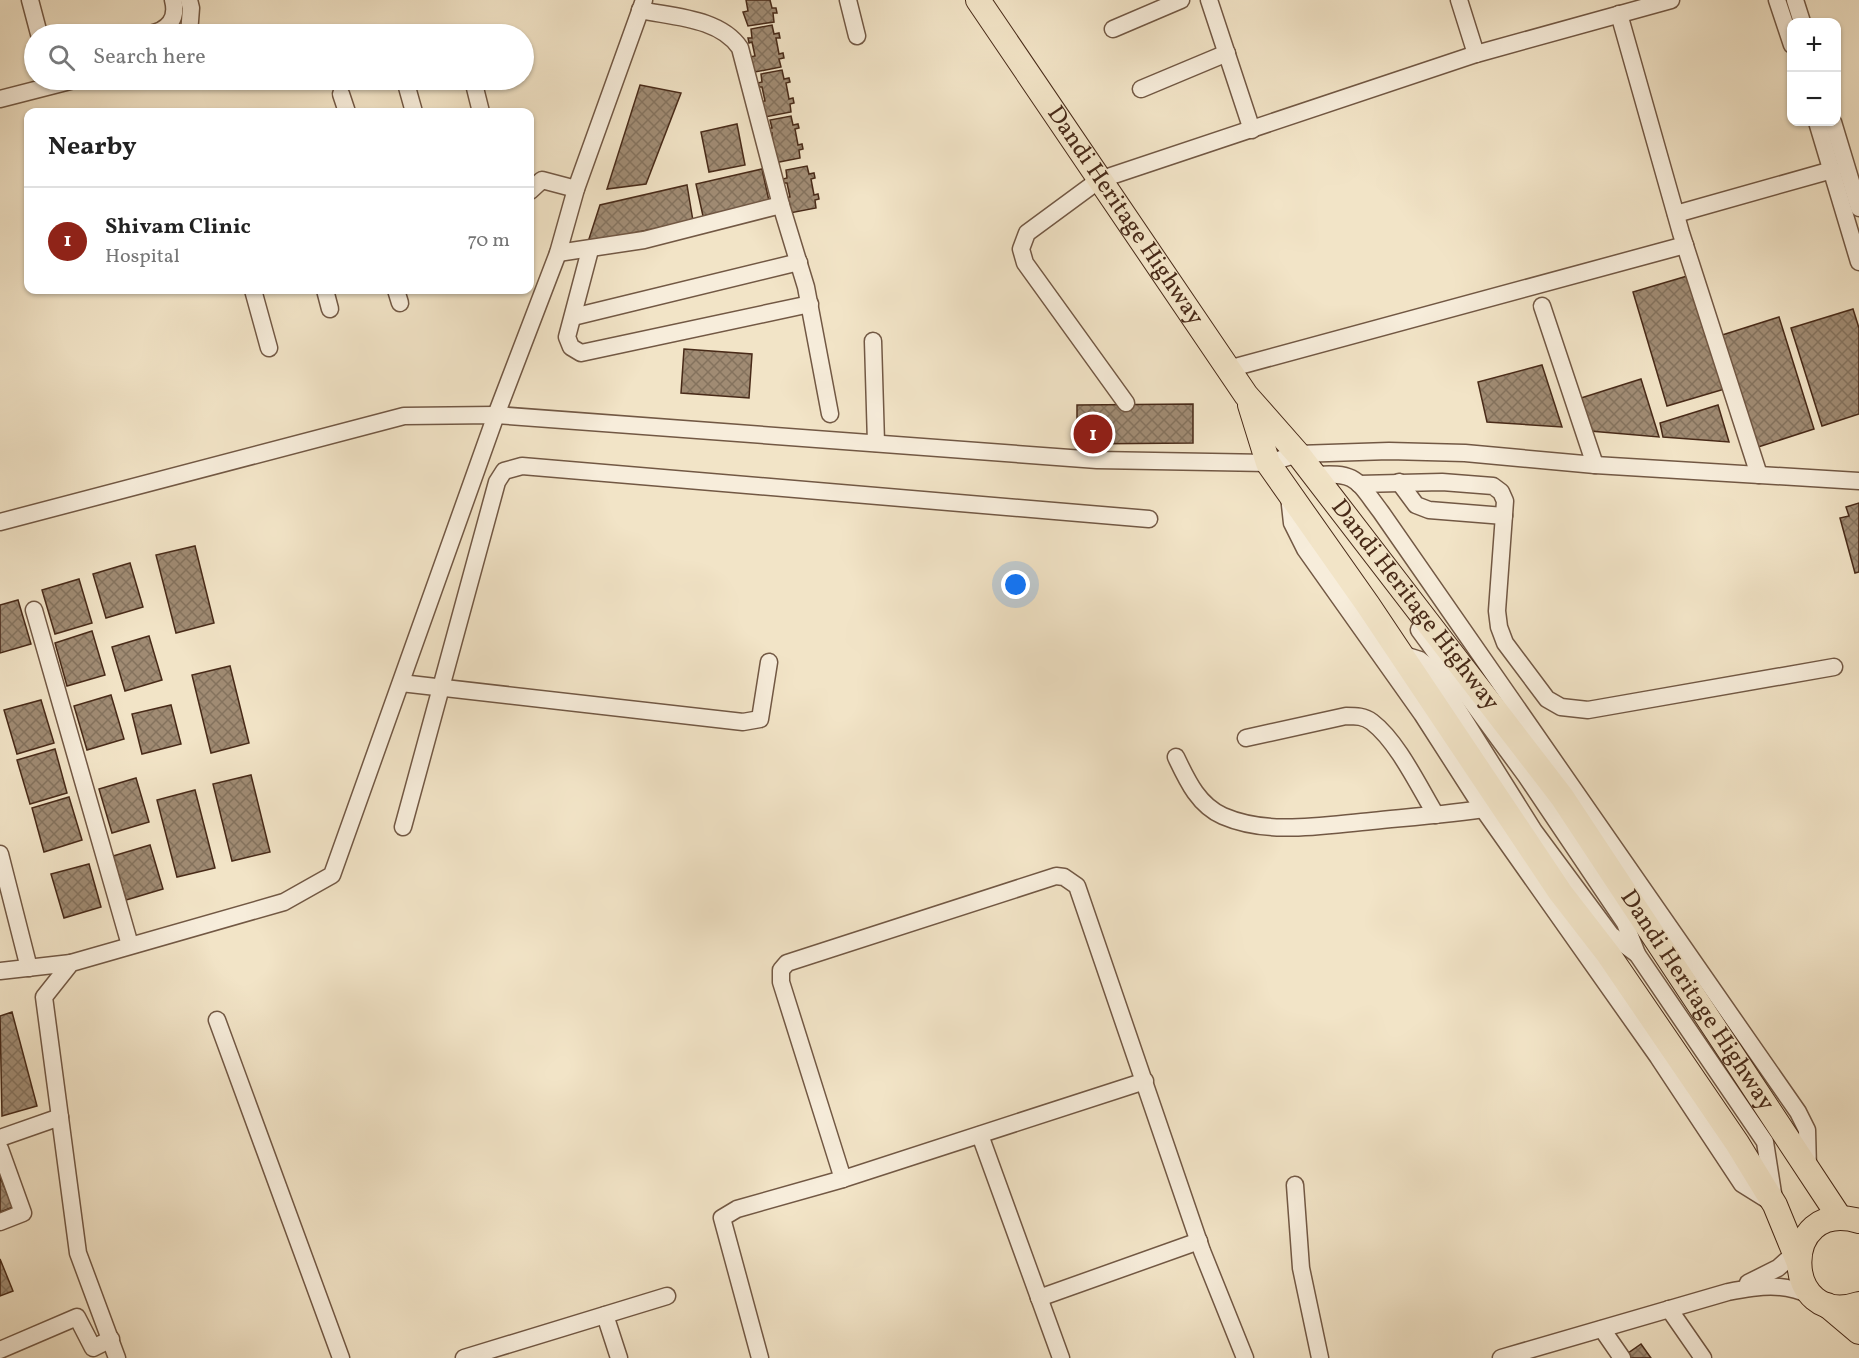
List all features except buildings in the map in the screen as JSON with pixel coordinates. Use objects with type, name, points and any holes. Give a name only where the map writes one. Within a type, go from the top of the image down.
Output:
[{"type":"highway","name":"Dandi Heritage Highway","points":[[978,0],[1246,394],[1298,454],[1562,797],[1808,1170],[1849,1220]]},
{"type":"highway","points":[[1246,394],[1268,463],[1288,495],[1401,654],[1493,808],[1608,954],[1737,1143],[1774,1205],[1796,1257],[1802,1281],[1820,1301],[1859,1332]]},
{"type":"highway","points":[[1796,1257],[1806,1236],[1827,1221],[1849,1220]]},
{"type":"highway","points":[[1820,1301],[1838,1307],[1859,1304]]},
{"type":"street","points":[[30,0],[36,24]]},
{"type":"street","points":[[171,24],[175,16],[173,0]]},
{"type":"street","points":[[189,0],[190,24]]},
{"type":"street","points":[[848,0],[857,36]]},
{"type":"street","points":[[1113,29],[1181,0]]},
{"type":"street","points":[[1209,0],[1252,130]]},
{"type":"street","points":[[1459,0],[1476,54]]},
{"type":"street","points":[[1126,403],[1025,263],[1021,249],[1027,233],[1099,180],[1476,54],[1671,0]]},
{"type":"street","points":[[1777,0],[1787,32]]},
{"type":"street","points":[[1795,0],[1801,18]]},
{"type":"street","points":[[0,971],[71,963],[284,902],[332,875],[496,415],[558,253],[576,189],[642,5],[713,26],[731,35],[740,48],[781,205],[810,304],[830,414]]},
{"type":"street","points":[[1619,14],[1685,245],[1759,475]]},
{"type":"street","points":[[1141,89],[1227,53]]},
{"type":"street","points":[[0,99],[35,90]]},
{"type":"street","points":[[408,90],[413,108]]},
{"type":"street","points":[[476,90],[480,108]]},
{"type":"street","points":[[341,94],[346,108]]},
{"type":"street","points":[[1817,126],[1859,262]]},
{"type":"street","points":[[1834,126],[1859,208]]},
{"type":"street","points":[[1676,214],[1832,170]]},
{"type":"street","points":[[534,181],[576,189]]},
{"type":"street","points":[[558,253],[590,250],[644,240],[781,205]]},
{"type":"street","points":[[1228,369],[1685,245]]},
{"type":"street","points":[[590,250],[567,337],[572,347],[581,353],[810,304]]},
{"type":"street","points":[[573,317],[799,262]]},
{"type":"street","points":[[254,294],[269,348]]},
{"type":"street","points":[[326,294],[330,309]]},
{"type":"street","points":[[1542,306],[1595,465]]},
{"type":"street","points":[[873,341],[876,443]]},
{"type":"street","points":[[0,522],[404,416],[496,415],[1097,460],[1268,463],[1298,454],[1389,451],[1465,453],[1595,465],[1859,481]]},
{"type":"street","points":[[403,827],[497,482],[504,471],[522,466],[1149,519]]},
{"type":"street","points":[[1314,475],[1342,473],[1359,484],[1541,739],[1798,1112],[1807,1130],[1808,1170]]},
{"type":"street","points":[[1359,484],[1399,482],[1493,486],[1501,492],[1505,501],[1497,611],[1499,627],[1505,643],[1547,699],[1561,707],[1588,710],[1834,667]]},
{"type":"street","points":[[1399,482],[1416,505],[1429,510],[1504,516]]},
{"type":"street","points":[[1288,495],[1292,523],[1305,549],[1422,714],[1493,808]]},
{"type":"street","points":[[1350,522],[1353,539],[1360,551],[1526,776],[1625,924],[1637,954],[1765,1142],[1774,1205]]},
{"type":"street","points":[[34,610],[130,945]]},
{"type":"street","points":[[1401,654],[1420,660],[1433,670],[1534,831],[1611,935],[1637,954]]},
{"type":"street","points":[[401,683],[743,722],[760,719],[769,662]]},
{"type":"street","points":[[1246,738],[1346,716],[1361,716],[1373,723],[1391,744],[1436,815]]},
{"type":"street","points":[[1176,757],[1189,785],[1202,801],[1222,816],[1248,824],[1291,828],[1493,808]]},
{"type":"street","points":[[0,854],[29,968]]},
{"type":"street","points":[[843,1179],[781,982],[781,970],[788,963],[1056,876],[1064,877],[1077,886],[1199,1241],[1245,1358]]},
{"type":"street","points":[[71,963],[44,997],[78,1253],[117,1358]]},
{"type":"street","points":[[217,1020],[341,1358]]},
{"type":"street","points":[[760,1358],[722,1218],[737,1209],[843,1179],[1145,1081]]},
{"type":"street","points":[[0,1138],[60,1117]]},
{"type":"street","points":[[980,1135],[1061,1358]]},
{"type":"street","points":[[1765,1142],[1784,1152],[1808,1170]]},
{"type":"street","points":[[0,1149],[23,1213],[0,1222]]},
{"type":"street","points":[[1295,1185],[1301,1268],[1320,1358]]},
{"type":"street","points":[[1039,1298],[1199,1241]]},
{"type":"street","points":[[1501,1358],[1536,1353],[1602,1329],[1728,1292],[1796,1257]]},
{"type":"street","points":[[1728,1292],[1778,1285],[1798,1290],[1820,1301]]},
{"type":"street","points":[[464,1358],[668,1296]]},
{"type":"street","points":[[1669,1310],[1703,1358]]},
{"type":"street","points":[[605,1315],[619,1358]]},
{"type":"street","points":[[0,1350],[77,1317],[93,1348],[111,1339]]},
{"type":"street","points":[[1602,1329],[1622,1358]]},
{"type":"place","name":"Shivam Clinic","points":[[1093,434]]}]
